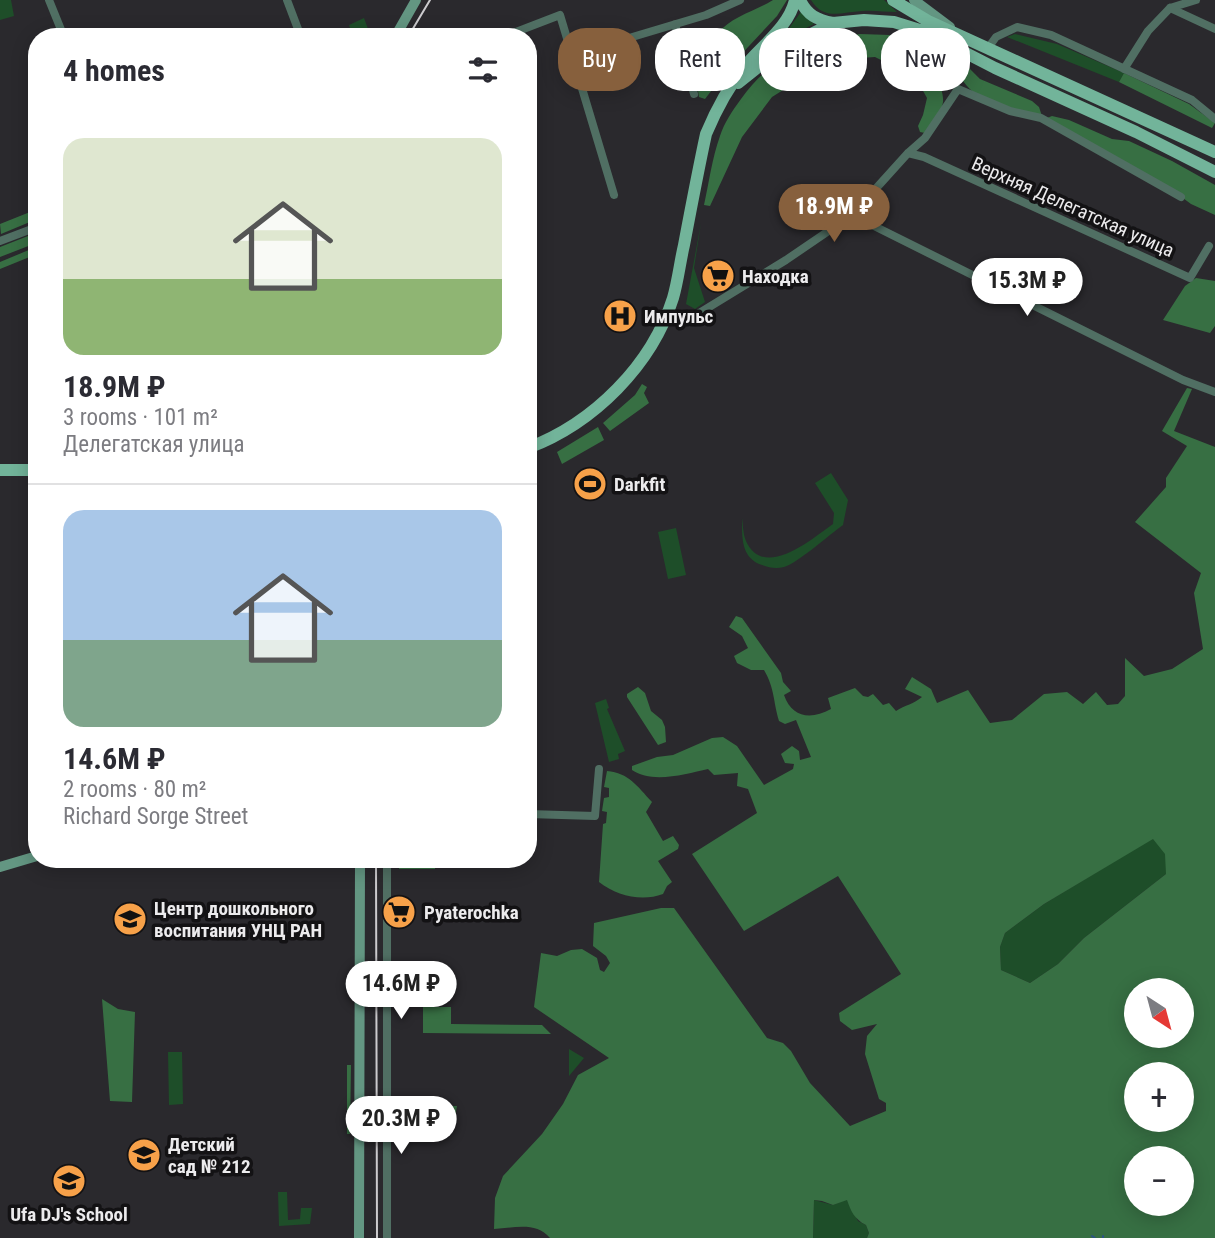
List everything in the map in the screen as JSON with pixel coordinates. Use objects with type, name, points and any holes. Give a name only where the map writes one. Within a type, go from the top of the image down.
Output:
[{"type":"main road","points":[[400,28],[416,0]]},
{"type":"main road","points":[[537,444],[591,413],[614,393],[648,351],[674,296],[706,134],[744,66],[789,15],[798,0],[812,16],[822,21],[894,22],[923,31],[1215,172]]},
{"type":"main road","points":[[893,0],[944,28]]},
{"type":"main road","points":[[914,0],[952,28]]},
{"type":"main road","points":[[727,93],[781,49],[833,23]]},
{"type":"main road","points":[[970,40],[1215,152]]},
{"type":"main road","points":[[0,470],[28,470]]},
{"type":"main road","points":[[0,867],[28,859]]},
{"type":"main road","points":[[359,1238],[360,868]]},
{"type":"street","points":[[49,0],[60,28]]},
{"type":"street","points":[[287,0],[298,28]]},
{"type":"street","points":[[641,34],[706,15],[740,0]]},
{"type":"street","points":[[1124,69],[1148,32],[1170,8],[1196,0]]},
{"type":"street","points":[[1170,8],[1215,29]]},
{"type":"street","points":[[526,28],[560,15],[564,28]]},
{"type":"street","points":[[676,23],[694,94]]},
{"type":"street","points":[[988,48],[996,37],[1017,27],[1051,35],[1192,100],[1215,119]]},
{"type":"street","points":[[665,317],[682,323],[786,260],[852,215],[925,138],[958,89],[1010,111],[1041,118],[1181,197]]},
{"type":"street","points":[[583,91],[614,195]]},
{"type":"street","name":"Верхняя Делегатская улица","points":[[908,153],[924,157],[1190,278],[1209,246]]},
{"type":"street","points":[[852,215],[1176,377],[1215,392]]},
{"type":"street","points":[[0,241],[28,230]]},
{"type":"street","points":[[537,814],[595,816],[599,769]]},
{"type":"street","points":[[387,868],[387,1238]]},
{"type":"green space","points":[[0,0],[11,0],[14,16],[0,20]]},
{"type":"green space","points":[[773,0],[787,0],[766,28],[759,28],[759,35],[745,50],[745,28],[723,28],[736,18]]},
{"type":"green space","points":[[811,0],[884,0],[897,12],[827,13],[816,7]]},
{"type":"green space","points":[[801,12],[814,24],[806,28],[789,28]]},
{"type":"green space","points":[[364,18],[368,28],[350,28],[349,25]]},
{"type":"green space","points":[[867,34],[881,35],[881,60],[867,58]]},
{"type":"green space","points":[[1015,34],[1057,44],[1124,73],[1119,82],[1007,37]]},
{"type":"green space","points":[[970,69],[980,79],[1032,101],[1039,107],[1042,116],[988,101],[970,89]]},
{"type":"green space","points":[[1124,73],[1189,104],[1215,123],[1212,128],[1119,82]]},
{"type":"green space","points":[[759,78],[759,91],[782,91],[772,97],[742,137],[710,206],[704,205],[715,153],[726,121]]},
{"type":"green space","points":[[698,91],[711,91],[705,99],[699,97]]},
{"type":"green space","points":[[923,91],[942,91],[942,106],[925,133],[920,132],[918,126],[927,98]]},
{"type":"green space","points":[[1052,116],[1069,120],[1112,139],[1129,141],[1215,185],[1215,215],[1191,204],[1164,184],[1047,118]]},
{"type":"green space","points":[[28,213],[28,223],[1,234],[0,224]]},
{"type":"green space","points":[[701,223],[694,268],[705,302],[695,309],[686,304]]},
{"type":"green space","points":[[28,236],[28,246],[0,257],[0,247]]},
{"type":"green space","points":[[28,250],[28,258],[0,269],[0,262]]},
{"type":"green space","points":[[1196,278],[1215,281],[1215,326],[1210,333],[1163,320],[1185,286]]},
{"type":"green space","points":[[642,384],[647,387],[644,393],[649,403],[610,431],[603,423],[635,395]]},
{"type":"green space","points":[[1187,388],[1192,389],[1174,431],[1215,447],[1215,1238],[867,1238],[869,1233],[866,1225],[854,1214],[847,1200],[833,1205],[814,1200],[813,1238],[550,1238],[531,1227],[494,1229],[495,1198],[503,1176],[542,1134],[563,1104],[578,1075],[609,1058],[534,1007],[541,953],[557,956],[582,949],[597,958],[600,970],[604,972],[610,963],[606,956],[593,946],[594,923],[661,908],[674,908],[767,1038],[783,1043],[791,1051],[810,1083],[850,1126],[886,1111],[886,1103],[879,1099],[865,1054],[867,1036],[877,1024],[852,1030],[840,1021],[839,1013],[901,974],[838,876],[744,931],[692,854],[757,813],[748,789],[737,786],[738,773],[714,775],[708,769],[659,777],[632,770],[632,766],[657,757],[673,755],[712,738],[723,737],[737,746],[764,785],[793,769],[794,764],[785,763],[781,754],[792,746],[799,751],[800,760],[811,757],[796,720],[785,724],[779,721],[772,689],[764,670],[751,670],[737,663],[734,656],[748,648],[742,636],[729,627],[736,616],[742,618],[781,673],[783,682],[791,691],[784,695],[787,703],[803,715],[816,715],[831,709],[828,698],[855,688],[863,696],[873,694],[883,705],[889,703],[896,711],[922,697],[905,689],[912,677],[931,689],[937,703],[968,690],[990,723],[1012,720],[1044,694],[1067,692],[1083,704],[1096,692],[1107,705],[1118,704],[1125,696],[1125,658],[1144,676],[1172,669],[1203,649],[1194,593],[1201,573],[1135,522],[1166,487],[1166,478],[1187,446],[1162,431]],"holes":[[[1153,839],[1165,854],[1166,874],[1084,938],[1058,964],[1030,983],[1001,970],[1000,947],[1005,933],[1044,904]]]},
{"type":"green space","points":[[598,427],[604,440],[562,464],[557,452]]},
{"type":"green space","points":[[831,473],[848,500],[843,525],[784,567],[768,567],[750,558],[744,546],[742,518],[746,541],[754,552],[764,557],[789,553],[833,524],[834,513],[815,483]]},
{"type":"green space","points":[[676,528],[686,575],[668,579],[658,532]]},
{"type":"green space","points":[[638,687],[645,693],[651,711],[662,720],[666,742],[658,745],[627,697],[627,694]]},
{"type":"green space","points":[[606,699],[607,709],[625,751],[618,754],[619,759],[609,762],[595,703]]},
{"type":"green space","points":[[607,771],[627,777],[637,786],[652,802],[646,812],[663,841],[673,836],[679,845],[678,849],[658,861],[672,882],[663,894],[630,896],[599,882],[603,824],[606,823],[607,812],[602,811],[604,798],[609,797],[609,788],[604,787]]},
{"type":"green space","points":[[1153,838],[1166,854],[1166,874],[1084,938],[1058,964],[1030,983],[1001,970],[1000,947],[1005,933],[1044,904]]},
{"type":"green space","points":[[399,868],[435,868],[435,869]]},
{"type":"green space","points":[[425,975],[449,975],[449,990],[435,990],[435,985],[425,985]]},
{"type":"green space","points":[[102,999],[118,1009],[135,1012],[132,1102],[110,1101]]},
{"type":"green space","points":[[423,1007],[451,1007],[451,1024],[542,1025],[551,1034],[423,1033]]},
{"type":"green space","points":[[569,1049],[584,1058],[569,1076]]},
{"type":"green space","points":[[168,1052],[182,1052],[183,1104],[169,1105]]},
{"type":"green space","points":[[347,1065],[351,1065],[350,1134],[347,1134]]},
{"type":"green space","points":[[445,1106],[457,1106],[454,1123],[445,1123]]},
{"type":"green space","points":[[278,1192],[287,1192],[288,1220],[300,1219],[301,1208],[312,1208],[310,1224],[279,1226]]},
{"type":"green space","points":[[847,1199],[858,1221],[866,1225],[869,1233],[867,1238],[813,1238],[814,1200],[833,1205]]},
{"type":"tram line","points":[[413,28],[430,0]]},
{"type":"tram line","points":[[376,868],[377,1238]]},
{"type":"place","name":"Находка","points":[[718,276]]},
{"type":"place","name":"Импульс","points":[[620,316]]},
{"type":"place","name":"Darkfit","points":[[590,484]]},
{"type":"place","name":"Pyaterochka","points":[[399,912]]},
{"type":"place","name":"Центр дошкольного воспитания УНЦ РАН","points":[[130,919]]},
{"type":"place","name":"Детский сад № 212","points":[[144,1155]]},
{"type":"place","name":"Ufa DJ's School","points":[[69,1181]]}]
